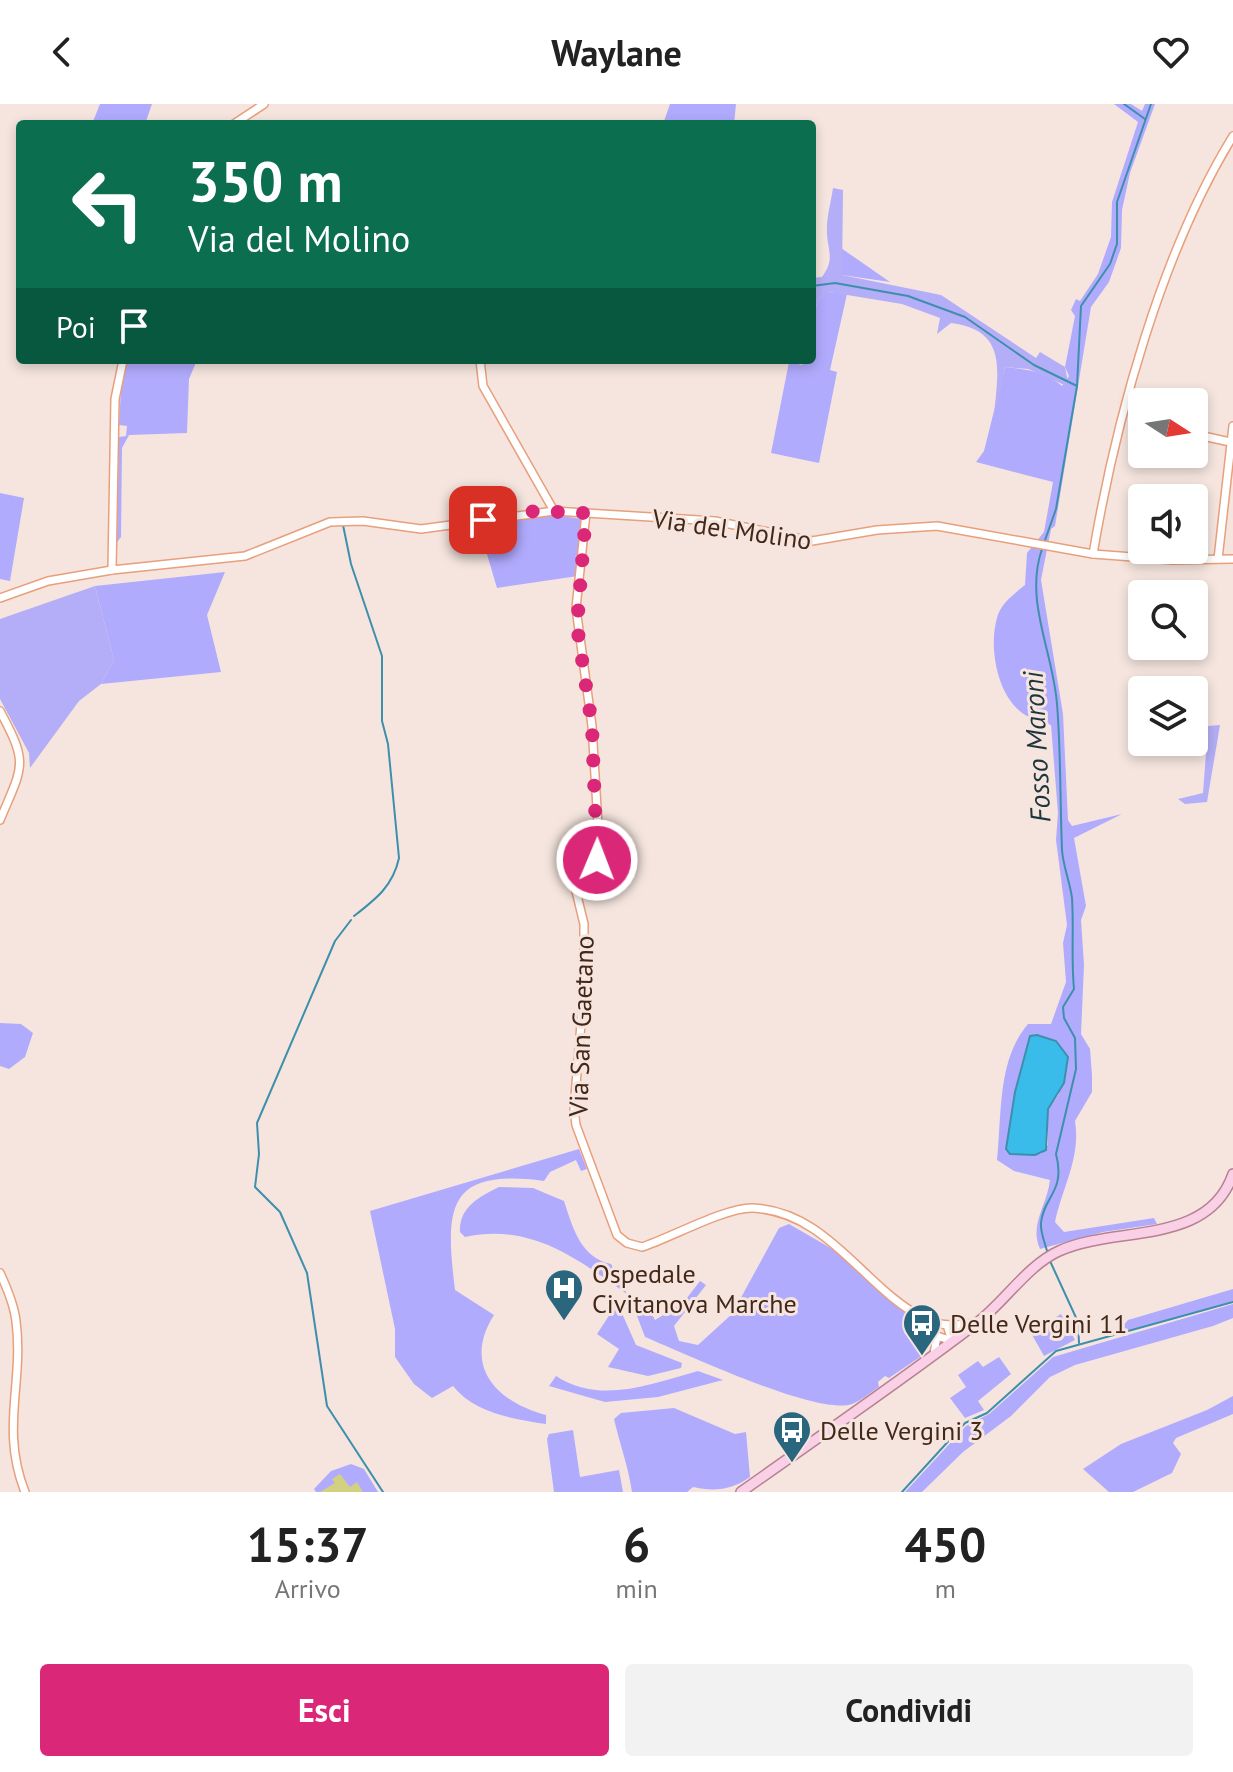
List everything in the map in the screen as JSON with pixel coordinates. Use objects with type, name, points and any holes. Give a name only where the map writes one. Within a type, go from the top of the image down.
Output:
[{"type":"main road","points":[[741,1492],[978,1322],[1044,1259],[1059,1251],[1194,1219],[1220,1199],[1233,1179]]},
{"type":"street","points":[[240,120],[264,104]]},
{"type":"street","points":[[1093,554],[1114,445],[1140,356],[1199,199],[1233,136]]},
{"type":"street","points":[[112,570],[115,399],[122,364]]},
{"type":"street","points":[[480,364],[483,386],[554,511]]},
{"type":"street","points":[[1218,559],[1233,426]]},
{"type":"street","points":[[1208,437],[1230,442]]},
{"type":"street","name":"Via del Molino","points":[[0,598],[48,581],[112,570],[245,556],[337,521],[421,529],[554,511],[715,521],[812,541],[877,530],[937,526],[1093,554],[1173,560],[1233,559]]},
{"type":"street","name":"Via San Gaetano","points":[[586,513],[577,626],[592,726],[599,841],[594,866],[577,876],[574,883],[584,924],[583,995],[574,1109],[579,1132],[617,1235],[627,1243],[642,1247],[734,1212],[758,1209],[820,1231],[894,1297],[929,1321],[947,1325],[978,1322]]},
{"type":"street","points":[[0,711],[22,755],[22,766],[0,820]]},
{"type":"street","points":[[0,1273],[16,1320],[16,1362],[9,1406],[15,1471],[25,1492]]},
{"type":"street","name":"Via San Gaetano","points":[[929,1321],[937,1336]]},
{"type":"street","points":[[947,1325],[952,1341]]},
{"type":"street","points":[[934,1354],[937,1336],[952,1341]]},
{"type":"shaded area","points":[[100,104],[152,104],[146,120],[94,120]]},
{"type":"shaded area","points":[[670,104],[736,104],[734,120],[664,120]]},
{"type":"shaded area","points":[[1114,104],[1131,104],[1142,111],[1145,104],[1155,104],[1130,173],[1122,210],[1121,248],[1109,282],[1091,307],[1055,526],[1051,529],[1041,580],[1063,714],[1068,820],[1072,826],[1122,814],[1074,838],[1086,906],[1081,920],[1084,965],[1081,1034],[1090,1049],[1092,1092],[1075,1121],[1073,1160],[1055,1222],[1064,1232],[1154,1218],[1157,1224],[1103,1232],[1040,1249],[1036,1232],[1050,1180],[1014,1171],[997,1160],[1001,1107],[1006,1071],[1018,1038],[1028,1024],[1051,1024],[1066,982],[1063,943],[1067,925],[1056,840],[1058,813],[1051,725],[1027,716],[1009,698],[998,673],[994,644],[1001,608],[1025,585],[1027,553],[1044,532],[1053,482],[976,462],[984,451],[1005,367],[1042,374],[1062,386],[1069,376],[1065,367],[1075,316],[1071,310],[1076,299],[1080,301],[1098,274],[1111,237],[1112,202],[1138,122]],"holes":[[[1030,1037],[1056,1041],[1059,1094],[1048,1109],[1048,1145],[1041,1154],[1010,1154],[1007,1149],[1015,1092]]]},
{"type":"shaded area","points":[[833,188],[843,190],[842,275],[941,295],[1036,358],[1040,352],[1065,367],[1069,387],[1028,369],[1005,367],[994,415],[997,368],[991,344],[982,334],[951,323],[937,334],[940,318],[902,304],[829,292],[818,299],[816,307],[816,278],[822,277],[830,260],[828,216]]},
{"type":"shaded area","points":[[841,248],[890,282],[842,275]]},
{"type":"shaded area","points":[[828,292],[847,294],[830,370],[837,372],[819,463],[771,453],[789,364],[816,364],[818,299]]},
{"type":"shaded area","points":[[126,364],[195,364],[189,379],[187,433],[129,435],[122,448],[121,537],[117,542],[119,437],[126,436],[127,426],[119,425]]},
{"type":"shaded area","points":[[0,493],[24,498],[10,581],[0,579]]},
{"type":"shaded area","points":[[553,515],[583,519],[579,555],[575,556],[580,559],[578,576],[497,588],[478,524]]},
{"type":"shaded area","points":[[225,572],[207,615],[221,672],[101,684],[114,660],[95,586]]},
{"type":"shaded area","points":[[95,586],[114,660],[101,684],[79,701],[30,768],[29,753],[0,699],[0,619]]},
{"type":"shaded area","points":[[1220,725],[1207,802],[1185,804],[1178,799],[1203,793],[1208,726]]},
{"type":"shaded area","points":[[0,1023],[21,1024],[33,1033],[25,1057],[9,1069],[0,1066]]},
{"type":"shaded area","points":[[579,1149],[587,1169],[581,1171],[576,1160],[550,1172],[544,1181],[487,1181],[470,1188],[459,1200],[453,1216],[451,1237],[455,1290],[494,1315],[485,1333],[482,1350],[483,1365],[489,1379],[512,1401],[546,1415],[546,1424],[483,1409],[453,1386],[432,1398],[414,1384],[395,1357],[395,1329],[370,1211]]},
{"type":"shaded area","points":[[499,1187],[533,1188],[564,1201],[579,1240],[592,1255],[611,1264],[627,1294],[571,1256],[532,1239],[489,1234],[465,1237],[460,1232],[467,1209]]},
{"type":"shaded area","points":[[789,1224],[834,1250],[932,1335],[926,1353],[889,1378],[885,1376],[878,1382],[879,1387],[852,1404],[810,1401],[781,1392],[645,1337],[634,1308],[646,1303],[655,1320],[683,1303],[700,1281],[706,1285],[674,1326],[679,1341],[698,1345],[732,1314],[779,1228]]},
{"type":"shaded area","points":[[1233,1289],[1233,1301],[1221,1306],[1116,1334],[1128,1320]]},
{"type":"shaded area","points":[[1233,1304],[1233,1318],[1213,1326],[1075,1365],[1050,1377],[1011,1416],[963,1452],[922,1492],[905,1492],[966,1426],[989,1414],[1053,1357]]},
{"type":"shaded area","points":[[620,1309],[636,1345],[682,1363],[681,1368],[648,1376],[608,1367],[619,1349],[597,1334],[612,1311]]},
{"type":"shaded area","points":[[1061,1314],[1075,1340],[1044,1356],[1031,1333]]},
{"type":"shaded area","points":[[999,1357],[1011,1374],[978,1401],[984,1410],[965,1418],[950,1398],[966,1387],[958,1375],[978,1361],[983,1367]]},
{"type":"shaded area","points":[[698,1371],[723,1380],[658,1397],[605,1402],[549,1386],[556,1376],[573,1385],[608,1391],[644,1386]]},
{"type":"shaded area","points":[[1233,1396],[1233,1414],[1176,1438],[1173,1443],[1181,1454],[1172,1473],[1133,1492],[1109,1492],[1083,1469],[1121,1444],[1207,1410]]},
{"type":"shaded area","points":[[674,1408],[735,1434],[746,1432],[750,1477],[723,1489],[693,1487],[687,1492],[632,1492],[614,1419],[621,1413]]},
{"type":"shaded area","points":[[573,1430],[580,1477],[619,1470],[623,1492],[554,1492],[547,1439],[549,1434]]},
{"type":"shaded area","points":[[351,1464],[364,1469],[378,1492],[316,1492],[314,1489],[331,1471]]},
{"type":"water","points":[[1030,1036],[1056,1041],[1068,1057],[1064,1083],[1048,1109],[1046,1150],[1035,1155],[1010,1154],[1006,1149],[1015,1092]]},
{"type":"building","points":[[340,1474],[350,1487],[357,1482],[363,1492],[320,1492],[335,1483],[332,1479]]},
{"type":"waterway","points":[[1124,104],[1145,119]]},
{"type":"waterway","name":"Fosso Maroni","points":[[1044,543],[1056,509],[1077,386],[1081,306],[1110,264],[1117,244],[1117,202],[1151,104]]},
{"type":"waterway","points":[[816,285],[835,283],[908,296],[965,317],[1034,365],[1077,386]]},
{"type":"waterway","points":[[343,525],[351,564],[382,656],[382,721],[388,744],[399,858],[388,884],[354,916]]},
{"type":"waterway","name":"Fosso Maroni","points":[[1042,549],[1036,588],[1057,704],[1062,850],[1073,910],[1074,989],[1063,1007],[1064,1018],[1075,1038],[1076,1069],[1056,1154],[1056,1186],[1041,1223],[1048,1255]]},
{"type":"waterway","points":[[351,920],[335,941],[257,1123],[259,1154],[255,1187],[280,1212],[307,1273],[327,1406],[383,1492]]},
{"type":"waterway","name":"Fosso Maroni","points":[[1050,1261],[1078,1322],[1079,1343]]},
{"type":"waterway","points":[[902,1492],[965,1423],[987,1413],[1056,1351],[1233,1302]]},
{"type":"place","name":"Ospedale Civitanova Marche","points":[[564,1322]]},
{"type":"place","name":"Delle Vergini 11","points":[[922,1357]]},
{"type":"place","name":"Delle Vergini 3","points":[[792,1464]]},
{"type":"route","points":[[483,520],[535,511],[586,513],[576,608],[592,726],[599,841],[597,860]]}]
